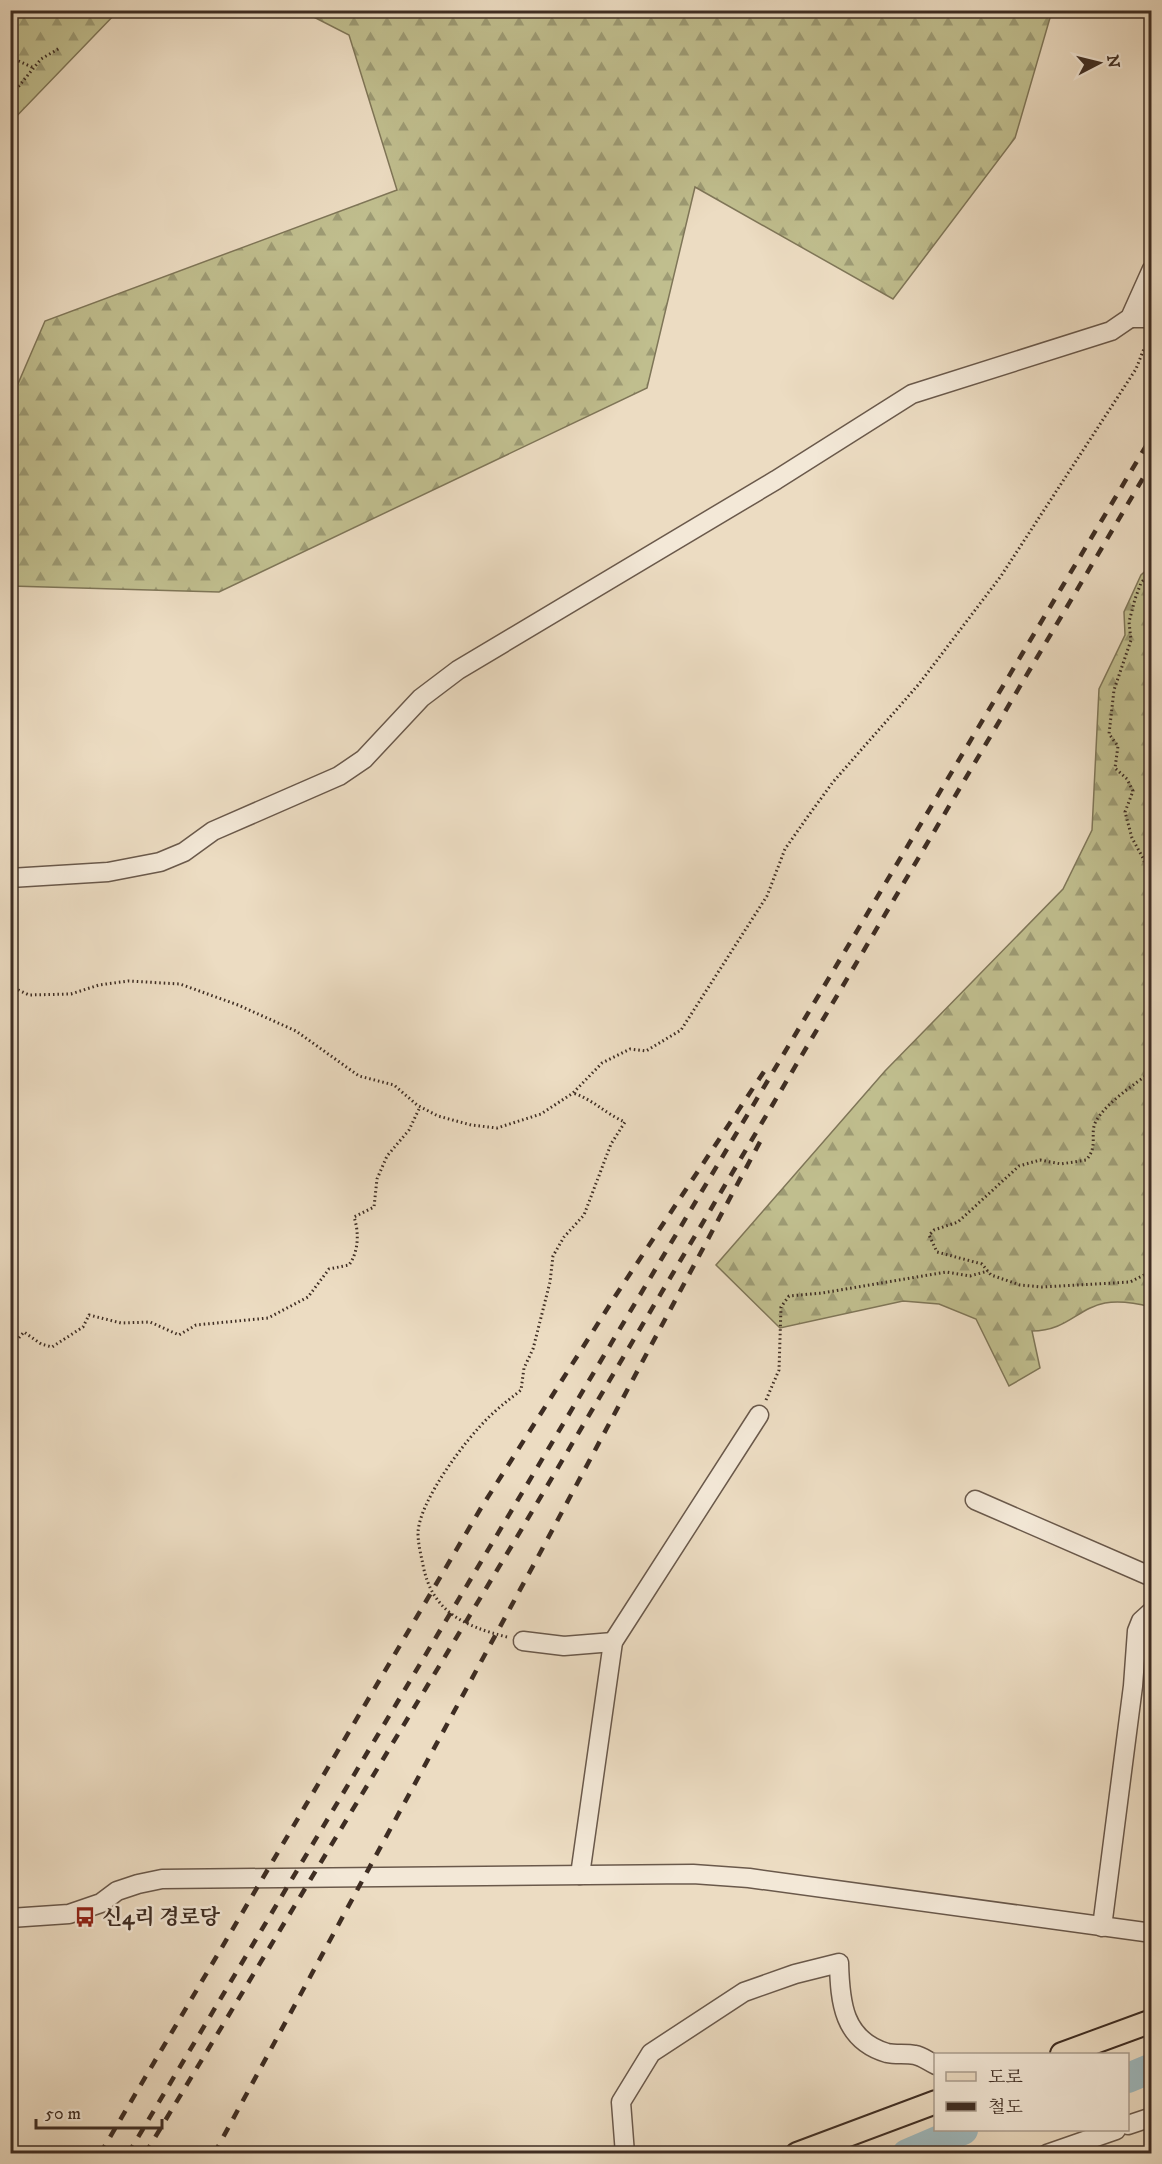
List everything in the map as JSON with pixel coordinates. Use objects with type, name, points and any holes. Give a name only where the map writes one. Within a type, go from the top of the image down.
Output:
[{"type":"main road","points":[[1067,2053],[1152,2021]]},
{"type":"main road","points":[[798,2154],[934,2103]]},
{"type":"street","points":[[10,878],[108,872],[160,862],[184,852],[222,827],[339,776],[364,759],[421,698],[458,670],[776,480],[912,394],[1111,331],[1130,318],[1152,269]]},
{"type":"street","points":[[1130,318],[1152,318]]},
{"type":"street","points":[[580,1875],[613,1642],[759,1415]]},
{"type":"street","points":[[975,1500],[1152,1577]]},
{"type":"street","points":[[1102,1927],[1133,1686],[1137,1631],[1141,1621],[1152,1611]]},
{"type":"street","points":[[523,1641],[564,1646],[613,1642]]},
{"type":"street","points":[[10,1918],[69,1914],[101,1903],[117,1891],[138,1884],[162,1880],[693,1874],[749,1878],[1152,1933]]},
{"type":"street","points":[[625,2154],[621,2102],[651,2053],[744,1992],[795,1974],[838,1963],[839,1992],[850,2029],[868,2045],[888,2053],[916,2055],[934,2064]]},
{"type":"street","points":[[1129,2125],[1152,2117]]},
{"type":"street","points":[[1047,2154],[1113,2131]]},
{"type":"path","points":[[10,97],[41,59],[60,48]]},
{"type":"path","points":[[10,60],[14,59],[34,68]]},
{"type":"path","points":[[10,986],[29,995],[71,994],[99,985],[128,981],[180,984],[238,1005],[296,1031],[359,1076],[394,1084],[420,1107],[438,1116],[471,1125],[497,1128],[541,1114],[573,1093],[602,1063],[630,1049],[646,1051],[681,1030],[767,896],[790,842],[832,782],[919,684],[1001,576],[1136,369],[1143,351],[1152,341]]},
{"type":"path","points":[[1152,570],[1141,583],[1135,599],[1130,622],[1131,640],[1114,690],[1109,734],[1118,746],[1115,768],[1127,779],[1132,791],[1125,812],[1132,838],[1143,858],[1152,885]]},
{"type":"path","points":[[1152,1071],[1115,1100],[1095,1122],[1093,1152],[1086,1160],[1061,1164],[1040,1160],[1019,1166],[958,1222],[934,1230],[929,1235],[937,1251],[982,1264],[991,1275],[1020,1285],[1042,1287],[1130,1282],[1152,1271]]},
{"type":"path","points":[[523,1641],[475,1629],[440,1605],[427,1584],[418,1532],[425,1506],[444,1473],[488,1417],[521,1390],[524,1368],[533,1349],[550,1282],[553,1257],[564,1237],[584,1215],[610,1144],[625,1122],[603,1112],[591,1100],[573,1093]]},
{"type":"path","points":[[10,1348],[24,1332],[41,1344],[52,1347],[83,1327],[88,1315],[121,1323],[150,1322],[179,1335],[196,1325],[268,1318],[308,1297],[329,1269],[349,1265],[352,1260],[359,1233],[354,1217],[374,1207],[377,1179],[387,1156],[409,1130],[420,1107]]},
{"type":"path","points":[[759,1415],[779,1370],[781,1307],[789,1296],[822,1293],[946,1272],[970,1276],[988,1271]]},
{"type":"green space","points":[[10,11],[118,11],[11,122]]},
{"type":"green space","points":[[302,11],[1052,11],[1015,138],[893,299],[695,187],[647,388],[219,592],[11,586],[11,400],[45,321],[397,190],[349,35]]},
{"type":"green space","points":[[1151,566],[1151,1307],[1128,1302],[1105,1303],[1087,1309],[1054,1327],[1032,1331],[1040,1368],[1009,1386],[976,1319],[939,1304],[903,1301],[780,1328],[716,1265],[885,1071],[1063,889],[1092,830],[1099,689],[1125,635],[1124,612],[1141,575]]},
{"type":"waterway","points":[[1129,2078],[1152,2068]]},
{"type":"waterway","points":[[907,2154],[961,2131]]},
{"type":"railway","points":[[128,2154],[1152,436]]},
{"type":"railway","points":[[145,2154],[514,1542],[1152,463]]},
{"type":"railway","points":[[100,2154],[481,1508],[616,1295],[769,1064]]},
{"type":"railway","points":[[214,2154],[761,1140]]},
{"type":"place","name":"신4리 경로당","points":[[85,1917]]}]
